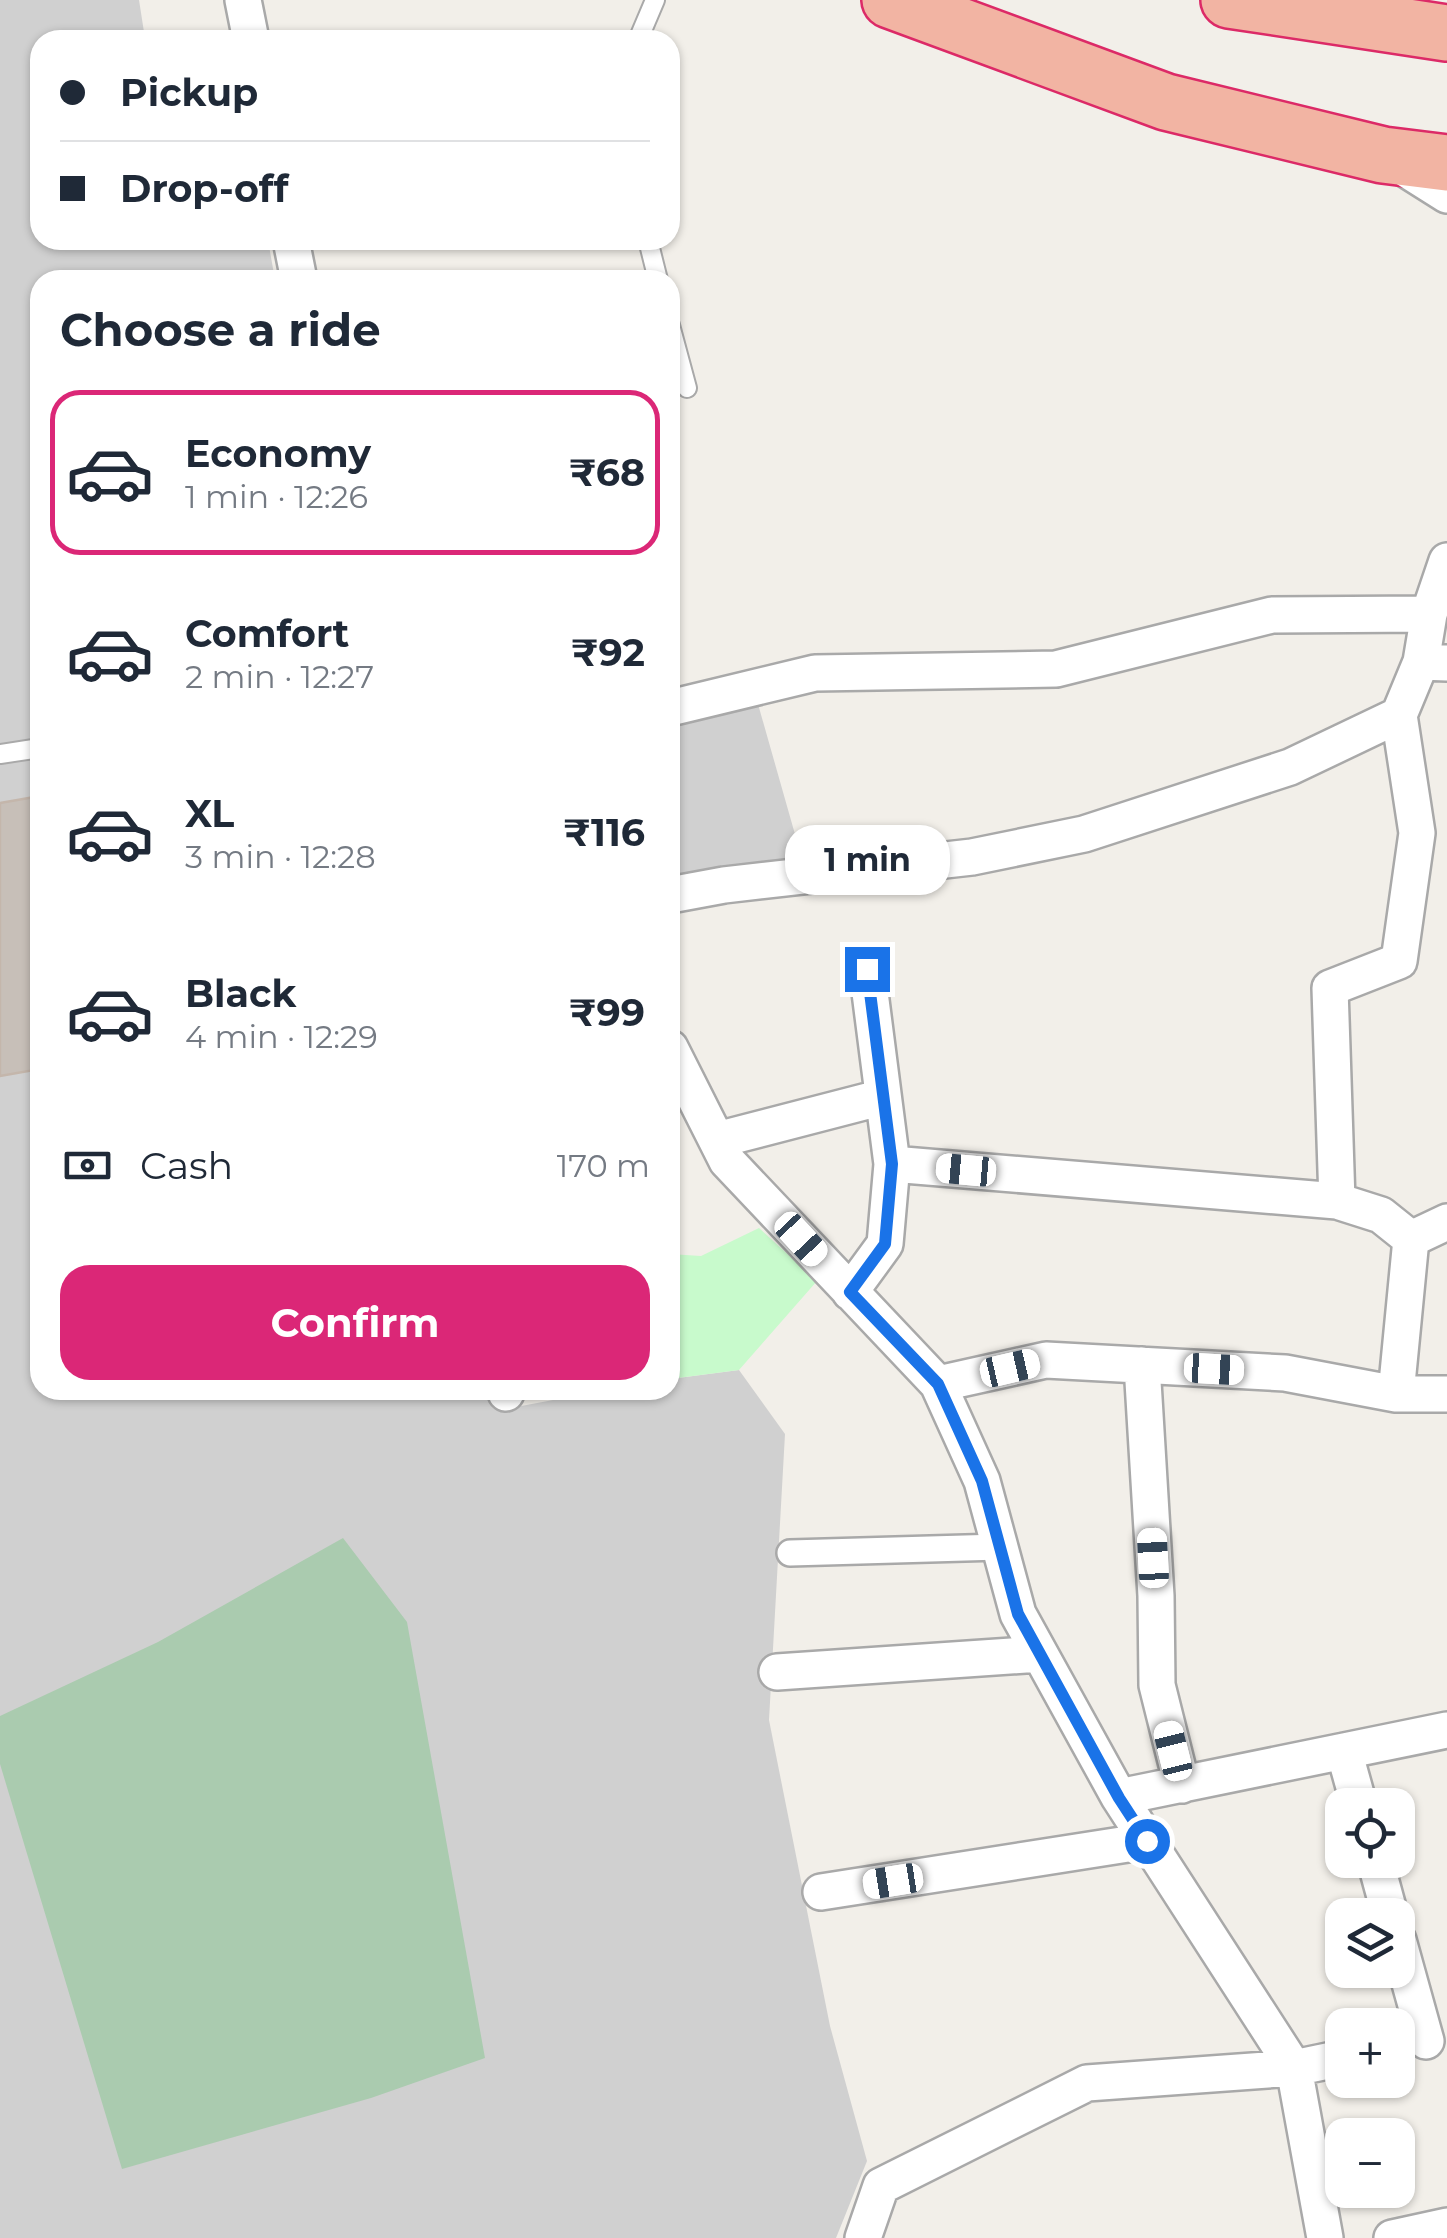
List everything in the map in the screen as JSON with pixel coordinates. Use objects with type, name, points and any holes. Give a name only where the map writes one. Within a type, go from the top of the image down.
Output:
[{"type":"highway","points":[[890,0],[1166,102],[1383,155],[1447,163]]},
{"type":"highway","points":[[1229,0],[1447,33]]},
{"type":"street","points":[[243,0],[249,30]]},
{"type":"street","points":[[1383,155],[1447,195]]},
{"type":"street","points":[[680,893],[972,856],[1084,834],[1290,766],[1398,715],[1434,662],[1430,614],[1447,560]]},
{"type":"street","points":[[680,706],[815,674],[1056,669],[1272,615],[1430,614]]},
{"type":"street","points":[[1338,1201],[1330,988],[1399,961],[1417,832],[1398,715]]},
{"type":"street","points":[[850,1292],[885,1244],[892,1164],[867,969]]},
{"type":"street","points":[[680,1068],[726,1161],[938,1384],[982,1481],[1018,1614],[1119,1798],[1294,2068],[1325,2238]]},
{"type":"street","points":[[716,1140],[883,1097]]},
{"type":"street","points":[[892,1164],[1338,1201],[1381,1215],[1411,1239]]},
{"type":"street","points":[[1411,1239],[1447,1222]]},
{"type":"street","points":[[1396,1394],[1411,1239]]},
{"type":"street","points":[[938,1384],[1046,1360],[1285,1373],[1396,1394],[1447,1394]]},
{"type":"street","points":[[1142,1365],[1156,1596],[1156,1685],[1182,1785]]},
{"type":"street","points":[[790,1552],[1000,1548]]},
{"type":"street","points":[[777,1672],[1040,1654]]},
{"type":"street","points":[[1119,1798],[1447,1730]]},
{"type":"street","points":[[1344,1751],[1354,1788]]},
{"type":"street","points":[[821,1892],[1147,1841]]},
{"type":"street","points":[[1410,1988],[1424,2042]]},
{"type":"street","points":[[863,2238],[882,2186],[1088,2082],[1294,2068],[1325,2062]]},
{"type":"street","points":[[1392,2238],[1447,2226]]},
{"type":"lane","points":[[642,30],[655,0]]},
{"type":"lane","points":[[680,362],[687,388]]},
{"type":"lane","points":[[0,754],[30,750]]},
{"type":"shaded area","points":[[0,0],[139,0],[144,30],[30,30],[30,250],[270,250],[273,270],[30,270],[30,1400],[502,1400],[505,1409],[553,1400],[680,1400],[680,1378],[739,1370],[785,1434],[769,1720],[830,2026],[867,2161],[836,2238],[0,2238]]},
{"type":"shaded area","points":[[758,704],[804,866],[680,882],[680,724]]},
{"type":"green space","points":[[759,1228],[817,1281],[739,1370],[680,1378],[680,1255],[701,1256]]},
{"type":"green space","points":[[343,1538],[407,1622],[485,2058],[371,2098],[122,2169],[0,1764],[0,1716],[158,1642]]},
{"type":"building","points":[[30,798],[30,1071],[0,1076],[0,803]]},
{"type":"route","points":[[867,969],[892,1164],[885,1244],[850,1292],[938,1384],[982,1481],[1018,1614],[1119,1798],[1147,1841]]}]
